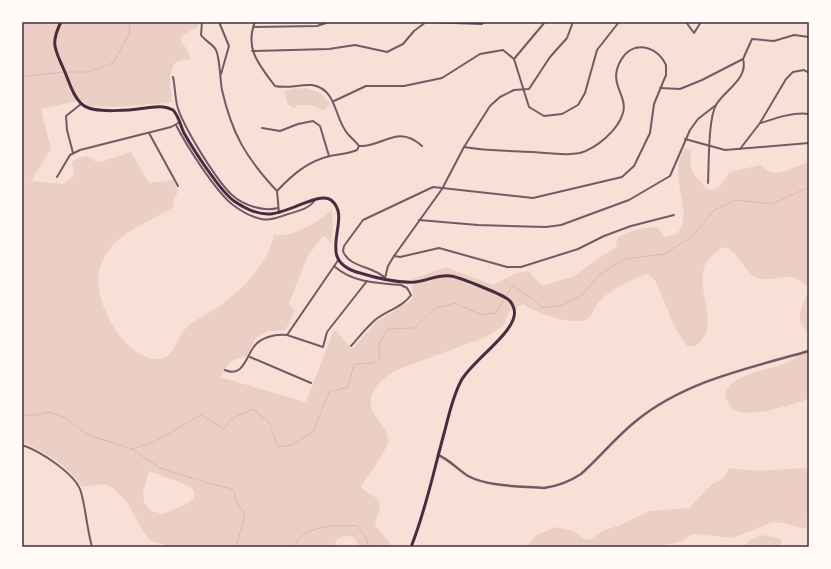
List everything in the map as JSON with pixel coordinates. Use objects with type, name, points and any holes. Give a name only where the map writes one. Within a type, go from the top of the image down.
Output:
[{"type":"main road","points":[[61,22],[55,36],[54,47],[82,104],[96,109],[122,110],[162,106],[174,111],[190,142],[228,196],[255,212],[270,214],[279,213],[317,198],[323,197],[330,200],[337,209],[338,218],[335,243],[339,259],[346,267],[355,272],[414,282],[443,275],[456,276],[506,298],[514,308],[514,320],[508,331],[471,366],[458,386],[411,547]]},
{"type":"street","points":[[202,22],[201,35],[216,50],[221,74],[221,83],[229,117],[240,142],[258,170],[277,191],[279,213]]},
{"type":"street","points":[[219,22],[229,46],[221,74]]},
{"type":"street","points":[[255,22],[251,37],[252,51],[257,62],[276,86],[284,88],[313,86],[328,94],[334,101],[337,116],[341,124],[359,146],[365,147],[396,135],[417,141],[422,146]]},
{"type":"street","points":[[253,27],[317,26],[329,22]]},
{"type":"street","points":[[252,51],[329,49],[355,45],[387,52],[403,44],[414,30],[426,22],[482,24],[484,22]]},
{"type":"street","points":[[514,59],[545,22]]},
{"type":"street","points":[[464,147],[567,154],[580,152],[590,148],[611,133],[622,117],[624,103],[616,84],[616,75],[621,60],[625,54],[634,48],[645,46],[651,48],[664,61],[666,72],[654,104],[650,133],[634,166],[622,178],[533,198],[442,189],[432,187],[363,220],[344,246],[343,251],[349,260],[378,272],[385,278],[394,256],[442,189],[464,147],[493,103],[504,94],[522,89],[530,89],[550,57],[566,38],[573,22]]},
{"type":"street","points":[[334,101],[366,86],[404,86],[442,78],[480,54],[503,50],[514,59],[522,89],[529,107],[544,116],[562,114],[578,105],[586,93],[597,50],[619,22]]},
{"type":"street","points":[[686,22],[694,33],[701,22]]},
{"type":"street","points":[[660,88],[680,89],[702,80],[743,59],[752,39],[774,41],[794,35],[809,37]]},
{"type":"street","points":[[419,220],[541,227],[561,225],[629,200],[668,178],[674,169],[685,139],[698,118],[716,104],[737,81],[745,63],[743,59]]},
{"type":"street","points":[[740,149],[760,123],[786,79],[793,72],[804,70],[809,73]]},
{"type":"street","points":[[173,77],[178,106],[192,137],[231,194],[243,202],[262,209],[278,208]]},
{"type":"street","points":[[73,153],[67,130],[66,116],[82,104]]},
{"type":"street","points":[[708,183],[711,131],[716,104]]},
{"type":"street","points":[[174,111],[178,106]]},
{"type":"street","points":[[760,123],[780,117],[802,113],[809,114]]},
{"type":"street","points":[[262,128],[280,130],[314,121],[320,126],[330,156]]},
{"type":"street","points":[[57,177],[70,155],[73,153],[149,133],[176,125],[180,122]]},
{"type":"street","points":[[176,125],[224,197],[234,206],[248,214],[262,219],[276,218],[312,205],[317,198]]},
{"type":"street","points":[[149,133],[178,186]]},
{"type":"street","points":[[685,139],[724,150],[809,142]]},
{"type":"street","points":[[277,191],[293,174],[309,164],[330,156],[352,152],[357,150],[359,146]]},
{"type":"street","points":[[394,256],[400,257],[439,248],[507,267],[521,267],[578,250],[604,236],[631,226],[674,214]]},
{"type":"street","points":[[287,335],[339,259]]},
{"type":"street","points":[[334,266],[343,274],[367,282],[401,285],[407,288],[411,295],[407,301],[373,321],[350,346]]},
{"type":"street","points":[[225,370],[235,371],[242,368],[250,357],[253,348],[262,340],[270,336],[287,335],[323,347],[327,332],[367,282]]},
{"type":"street","points":[[438,454],[448,459],[469,476],[484,481],[544,488],[558,485],[581,474],[636,421],[675,396],[715,378],[809,351]]},
{"type":"street","points":[[250,357],[311,383]]},
{"type":"street","points":[[22,445],[47,458],[74,480],[81,492],[92,547]]},
{"type":"shaded area","points":[[22,22],[200,22],[198,27],[181,36],[181,42],[187,49],[191,59],[178,61],[173,65],[170,78],[172,101],[170,103],[113,107],[88,106],[82,100],[41,109],[51,149],[31,181],[63,184],[74,176],[72,162],[78,158],[88,156],[96,162],[100,162],[131,152],[149,183],[173,180],[178,191],[173,207],[123,236],[104,258],[99,270],[98,282],[100,294],[109,319],[125,341],[141,354],[152,359],[164,358],[168,356],[185,329],[225,302],[243,286],[259,268],[270,247],[274,235],[297,232],[313,224],[332,210],[333,226],[331,245],[326,236],[323,236],[307,257],[289,304],[295,311],[286,329],[282,331],[268,331],[256,338],[247,356],[231,361],[220,377],[306,402],[334,329],[352,349],[376,322],[412,300],[413,279],[446,267],[493,285],[514,274],[528,271],[542,286],[575,276],[616,247],[617,239],[631,231],[655,227],[658,228],[664,237],[677,234],[682,224],[683,214],[678,180],[678,169],[680,158],[686,148],[691,152],[691,166],[693,173],[707,189],[710,190],[717,188],[723,183],[730,172],[733,171],[760,165],[768,171],[778,173],[809,162],[809,289],[795,278],[758,278],[748,271],[734,253],[725,247],[711,257],[704,269],[704,296],[708,324],[705,336],[695,346],[687,346],[675,328],[656,282],[652,277],[646,274],[621,285],[604,297],[587,319],[573,321],[554,318],[523,304],[509,312],[503,326],[486,337],[399,369],[381,381],[373,393],[371,407],[387,433],[388,441],[381,457],[361,486],[365,491],[379,501],[380,507],[375,523],[378,530],[388,540],[391,547],[359,547],[354,537],[344,536],[338,538],[333,547],[171,547],[151,541],[144,533],[127,502],[113,488],[105,484],[82,487],[70,472],[55,460],[22,442]],"holes":[[[149,471],[189,486],[194,491],[194,498],[187,504],[163,514],[151,511],[144,502],[143,493]]]},
{"type":"shaded area","points":[[306,88],[320,93],[330,103],[324,110],[310,105],[298,105],[294,109],[288,104],[284,92],[292,89]]},
{"type":"shaded area","points":[[809,289],[809,333],[801,323],[800,312]]},
{"type":"shaded area","points":[[809,347],[809,399],[772,410],[751,413],[735,410],[727,402],[725,395],[734,382],[742,377],[787,362]]},
{"type":"shaded area","points":[[729,468],[760,471],[804,468],[809,470],[809,516],[806,519],[807,526],[804,529],[788,524],[773,522],[733,538],[693,534],[680,542],[655,547],[525,547],[537,535],[555,527],[574,531],[583,539],[589,540],[604,530],[618,526],[649,511],[689,508],[712,484],[724,478]]},
{"type":"shaded area","points":[[761,535],[780,538],[782,542],[781,547],[743,547],[750,540]]},
{"type":"waterway","points":[[67,72],[87,72],[113,63],[130,32],[129,22]]},
{"type":"waterway","points":[[22,77],[63,72]]},
{"type":"waterway","points":[[132,449],[156,441],[201,415],[224,429],[231,419],[253,409],[269,422],[278,447],[292,445],[313,432],[329,392],[348,387],[354,364],[373,363],[380,358],[379,343],[388,329],[414,328],[434,309],[455,303],[482,315],[496,313],[512,286],[532,298],[542,308],[563,305],[582,295],[600,274],[625,259],[664,254],[692,237],[714,210],[736,200],[772,204],[809,187]]},
{"type":"waterway","points":[[22,415],[39,415],[49,412],[64,417],[88,435],[132,449],[160,468],[234,491],[236,500],[245,515],[237,544],[240,547]]},
{"type":"waterway","points":[[294,547],[298,539],[305,534],[313,530],[331,526],[357,526],[365,536],[369,547]]}]
